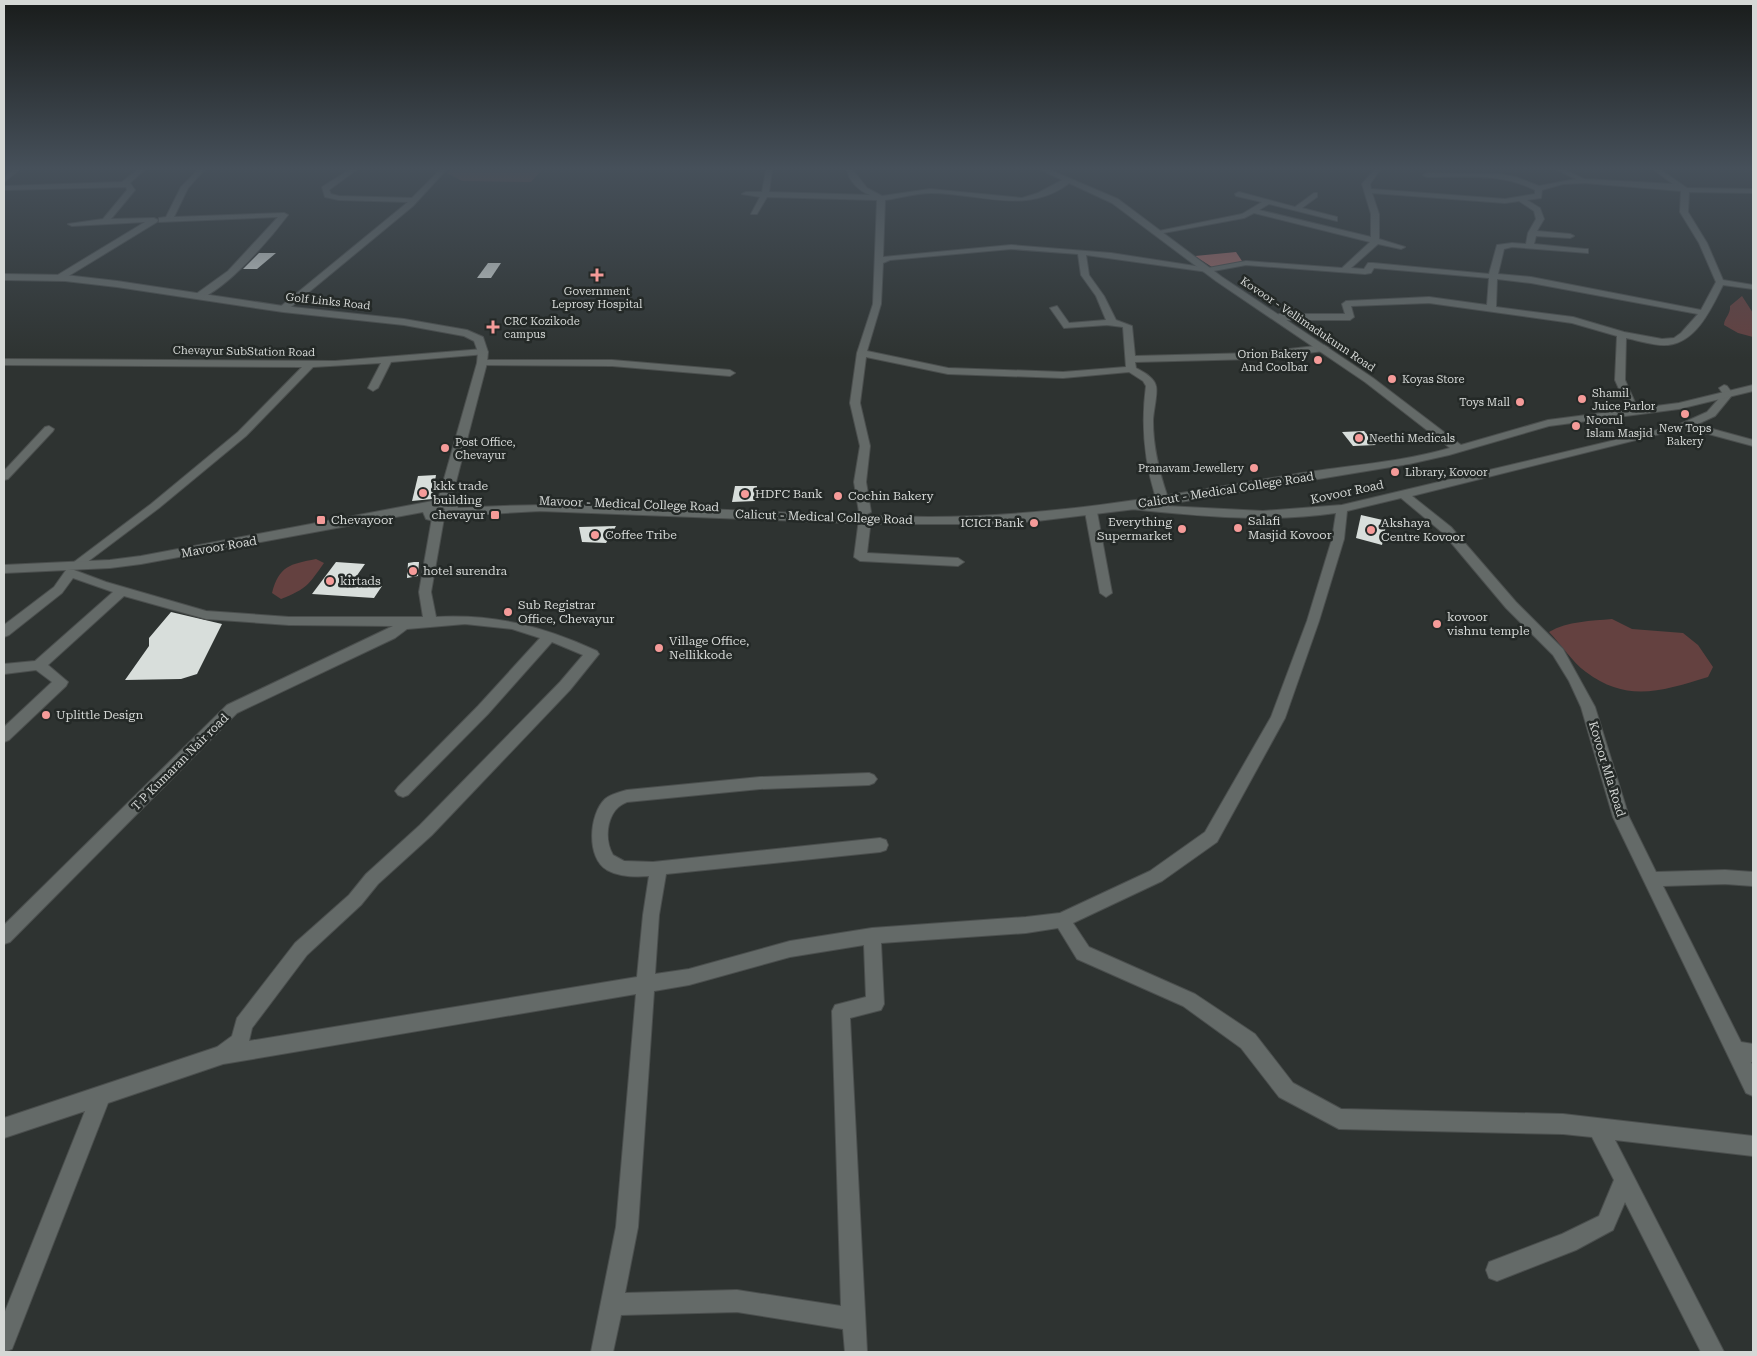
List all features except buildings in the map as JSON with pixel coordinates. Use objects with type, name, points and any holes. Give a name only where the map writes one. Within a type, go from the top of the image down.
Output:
[{"type":"main road","name":"Kovoor - Vellimadukunn Road","points":[[1160,233],[1208,270],[1369,380],[1455,446]]},
{"type":"main road","name":"Golf Links Road","points":[[4,277],[59,278],[283,309],[404,322],[467,333],[479,339],[483,352]]},
{"type":"main road","points":[[441,510],[482,363],[483,352]]},
{"type":"main road","points":[[1496,434],[1540,418],[1671,401],[1726,391],[1753,382]]},
{"type":"main road","name":"Calicut - Medical College Road","points":[[441,510],[551,507],[986,520],[1091,512],[1114,504],[1131,506],[1409,460],[1496,434],[1548,423],[1679,406],[1726,391],[1753,388]]},
{"type":"main road","points":[[865,516],[984,512],[1114,504],[1161,494],[1455,446]]},
{"type":"main road","name":"Mavoor Road","points":[[4,569],[102,571],[208,555],[441,510]]},
{"type":"main road","name":"Mavoor Road","points":[[4,575],[74,569]]},
{"type":"street","points":[[59,278],[132,233]]},
{"type":"street","points":[[199,296],[231,273],[270,233]]},
{"type":"street","points":[[283,309],[374,233]]},
{"type":"street","points":[[879,233],[877,263],[879,285],[877,304],[862,352],[855,403],[865,446],[860,482],[865,516],[860,557],[958,562]]},
{"type":"street","points":[[1340,233],[1401,247]]},
{"type":"street","points":[[1343,271],[1375,242],[1375,233]]},
{"type":"street","points":[[1530,246],[1532,233]]},
{"type":"street","points":[[1536,233],[1570,236]]},
{"type":"street","points":[[1696,233],[1720,282]]},
{"type":"street","points":[[1491,309],[1493,276],[1500,247],[1512,245],[1585,250]]},
{"type":"street","points":[[877,263],[888,258],[1011,247],[1082,252],[1208,270],[1246,263],[1343,271],[1368,271],[1371,265],[1373,265],[1532,280],[1704,313]]},
{"type":"street","points":[[1082,252],[1085,275],[1100,296],[1112,322]]},
{"type":"street","points":[[1720,282],[1753,287]]},
{"type":"street","points":[[1279,317],[1350,317],[1346,304],[1429,300],[1573,320],[1622,334],[1670,343],[1680,339],[1704,313],[1720,282]]},
{"type":"street","points":[[1054,308],[1067,326],[1112,322],[1123,323],[1127,326],[1131,364],[1147,379],[1151,386],[1148,444],[1151,467],[1161,494]]},
{"type":"street","points":[[1622,334],[1620,380],[1632,406]]},
{"type":"street","points":[[862,352],[948,371],[1063,375],[1131,364],[1255,356],[1324,348]]},
{"type":"street","name":"Chevayur SubStation Road","points":[[4,362],[310,364],[387,361],[483,352]]},
{"type":"street","points":[[373,388],[387,361]]},
{"type":"street","points":[[482,363],[612,363],[730,373]]},
{"type":"street","points":[[4,632],[58,590],[74,569],[155,506],[242,434],[310,364]]},
{"type":"street","name":"Kovoor Road","points":[[1131,506],[1233,515],[1308,515],[1342,509],[1692,422],[1711,414],[1726,391]]},
{"type":"street","points":[[1692,422],[1705,430],[1753,442]]},
{"type":"street","points":[[4,477],[49,429]]},
{"type":"street","name":"Kovoor Mla Road","points":[[1403,494],[1447,530],[1511,605],[1558,652],[1576,680],[1588,707],[1621,817],[1744,1052],[1753,1086]]},
{"type":"street","points":[[4,1128],[223,1055],[690,977],[790,950],[872,936],[1026,925],[1062,920],[1156,876],[1211,837],[1278,718],[1313,621],[1338,539],[1342,509]]},
{"type":"street","points":[[430,622],[425,592],[441,510]]},
{"type":"street","points":[[1091,512],[1106,593]]},
{"type":"street","points":[[74,569],[123,590],[206,616],[290,621],[430,622],[465,620],[512,625],[549,636],[592,654],[565,686],[426,830],[372,879],[355,900],[300,949],[243,1024],[240,1041],[223,1055]]},
{"type":"street","points":[[4,669],[39,665],[123,590]]},
{"type":"street","name":"T P Kumaran Nair road","points":[[4,936],[232,709],[390,635],[404,625],[430,622]]},
{"type":"street","points":[[403,791],[484,710],[549,636]]},
{"type":"street","points":[[4,736],[61,682],[39,665]]},
{"type":"street","points":[[869,780],[834,779],[741,784],[627,796],[611,802],[604,813],[600,832],[602,853],[611,864],[630,869],[659,868],[880,845]]},
{"type":"street","points":[[602,1352],[626,1227],[651,916],[659,868]]},
{"type":"street","points":[[1652,879],[1725,876],[1753,879]]},
{"type":"street","points":[[1062,920],[1083,953],[1189,1000],[1248,1042],[1286,1090],[1338,1120],[1563,1124],[1753,1146]]},
{"type":"street","points":[[856,1352],[852,1319],[841,1011],[875,1004],[872,936]]},
{"type":"street","points":[[4,1341],[101,1096]]},
{"type":"street","points":[[1598,1128],[1713,1352]]},
{"type":"street","points":[[1496,1270],[1568,1242],[1606,1223],[1624,1179]]},
{"type":"street","points":[[611,1304],[737,1301],[852,1319]]},
{"type":"shaded area","points":[[1236,252],[1244,264],[1215,269],[1195,256]]},
{"type":"shaded area","points":[[1742,296],[1753,313],[1753,337],[1738,333],[1724,325],[1730,306]]},
{"type":"shaded area","points":[[316,559],[324,563],[311,581],[302,589],[281,599],[272,593],[278,577],[287,568]]},
{"type":"shaded area","points":[[1612,619],[1632,629],[1683,633],[1698,645],[1713,667],[1708,677],[1660,690],[1630,691],[1616,688],[1601,682],[1581,668],[1549,632],[1572,624]]},
{"type":"place","name":"Government Leprosy Hospital","points":[[597,275]]},
{"type":"place","name":"CRC Kozikode campus","points":[[493,327]]},
{"type":"place","name":"Orion Bakery And Coolbar","points":[[1318,360]]},
{"type":"place","name":"Koyas Store","points":[[1392,379]]},
{"type":"place","name":"Shamil Juice Parlor","points":[[1582,399]]},
{"type":"place","name":"Toys Mall","points":[[1520,402]]},
{"type":"place","name":"New Tops Bakery","points":[[1685,414]]},
{"type":"place","name":"Noorul Islam Masjid","points":[[1576,426]]},
{"type":"place","name":"Neethi Medicals","points":[[1359,438]]},
{"type":"place","name":"Post Office, Chevayur","points":[[445,448]]},
{"type":"place","name":"Pranavam Jewellery","points":[[1254,468]]},
{"type":"place","name":"Library, Kovoor","points":[[1395,472]]},
{"type":"place","name":"kkk trade building","points":[[423,493]]},
{"type":"place","name":"HDFC Bank","points":[[745,494]]},
{"type":"place","name":"Cochin Bakery","points":[[838,496]]},
{"type":"place","name":"chevayur","points":[[495,515]]},
{"type":"place","name":"Chevayoor","points":[[321,520]]},
{"type":"place","name":"ICICI Bank","points":[[1034,523]]},
{"type":"place","name":"Salafi Masjid Kovoor","points":[[1238,528]]},
{"type":"place","name":"Everything Supermarket","points":[[1182,529]]},
{"type":"place","name":"Akshaya Centre Kovoor","points":[[1371,530]]},
{"type":"place","name":"Coffee Tribe","points":[[595,535]]},
{"type":"place","name":"hotel surendra","points":[[413,571]]},
{"type":"place","name":"kirtads","points":[[330,581]]},
{"type":"place","name":"Sub Registrar Office, Chevayur","points":[[508,612]]},
{"type":"place","name":"kovoor vishnu temple","points":[[1437,624]]},
{"type":"place","name":"Village Office, Nellikkode","points":[[659,648]]},
{"type":"place","name":"Uplittle Design","points":[[46,715]]}]
